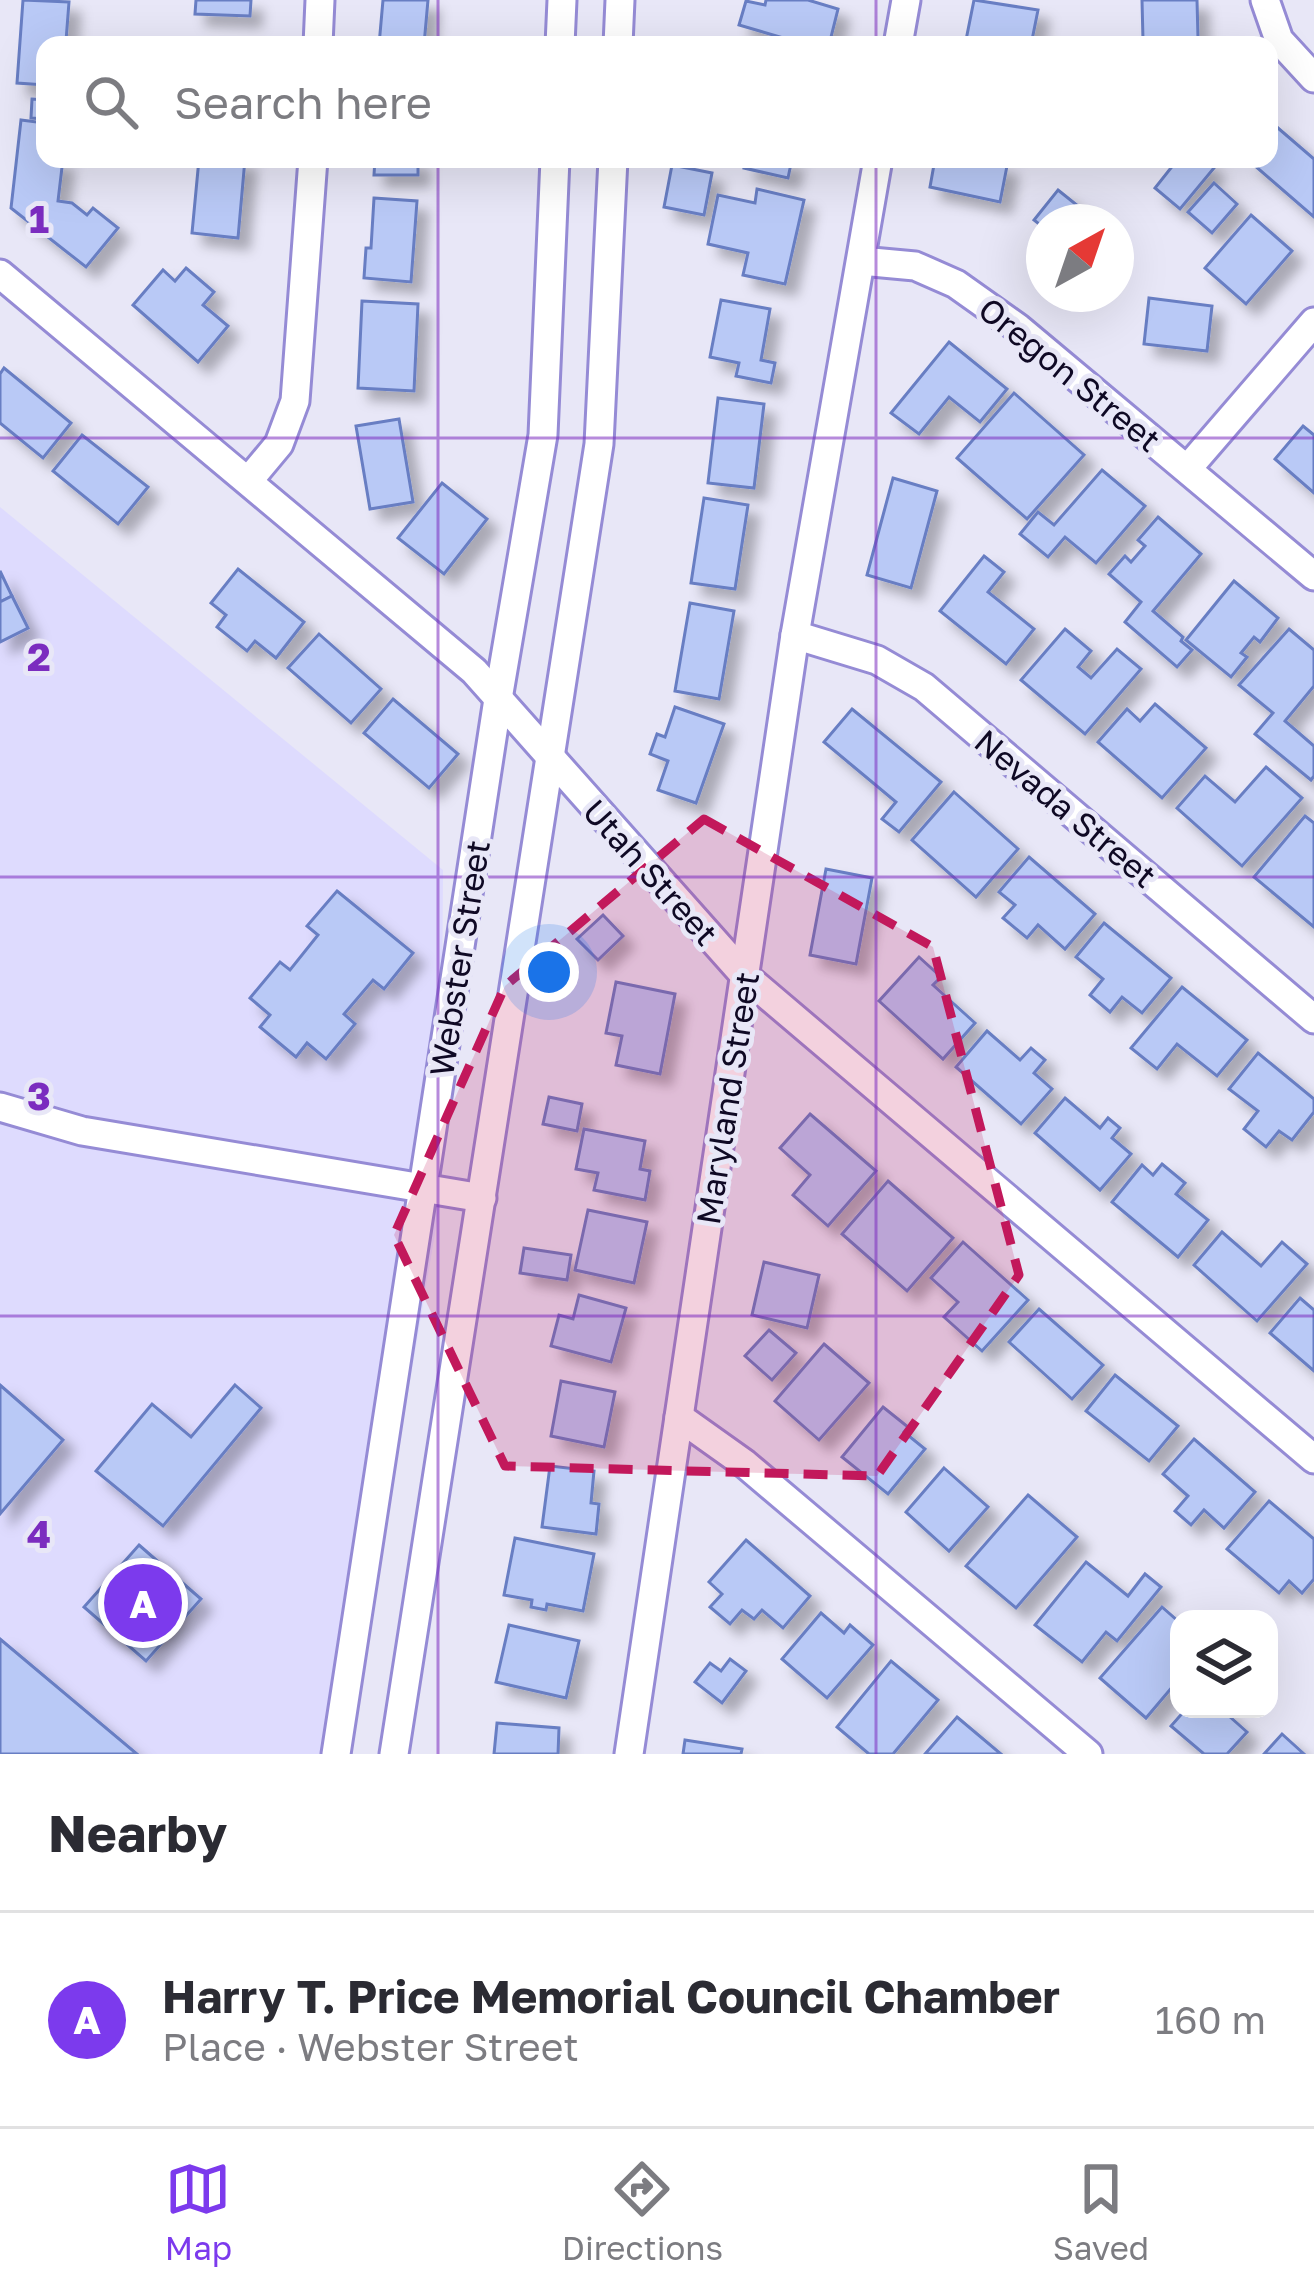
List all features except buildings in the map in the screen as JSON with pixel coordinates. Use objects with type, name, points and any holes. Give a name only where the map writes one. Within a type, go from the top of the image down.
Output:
[{"type":"street","points":[[318,36],[320,0]]},
{"type":"street","points":[[560,36],[562,0]]},
{"type":"street","points":[[618,36],[620,0]]},
{"type":"street","points":[[900,36],[906,0]]},
{"type":"street","points":[[1265,0],[1278,36]]},
{"type":"street","points":[[1278,37],[1314,78]]},
{"type":"street","points":[[249,480],[278,444],[295,401],[312,168]]},
{"type":"street","name":"Webster Street","points":[[336,1754],[543,435],[555,168]]},
{"type":"street","name":"Webster Street","points":[[394,1754],[599,444],[613,168]]},
{"type":"street","name":"Maryland Street","points":[[629,1754],[795,635],[876,168]]},
{"type":"street","name":"Oregon Street","points":[[861,261],[915,266],[956,284],[1018,328],[1314,576]]},
{"type":"street","name":"Utah Street","points":[[0,274],[474,671],[746,977],[1314,1459]]},
{"type":"street","points":[[1188,468],[1314,322]]},
{"type":"street","name":"Nevada Street","points":[[795,635],[877,660],[924,687],[1314,1019]]},
{"type":"street","points":[[0,1107],[82,1131],[482,1198]]},
{"type":"street","points":[[679,1417],[764,1479],[1088,1754]]},
{"type":"highlighted area","points":[[704,819],[933,947],[1019,1275],[877,1476],[505,1466],[394,1235],[505,986]]},
{"type":"shaded area","points":[[0,507],[443,870],[441,1198],[347,1754],[0,1754]]},
{"type":"place","name":"Harry T. Price Memorial Council Chamber","points":[[143,1603]]}]
